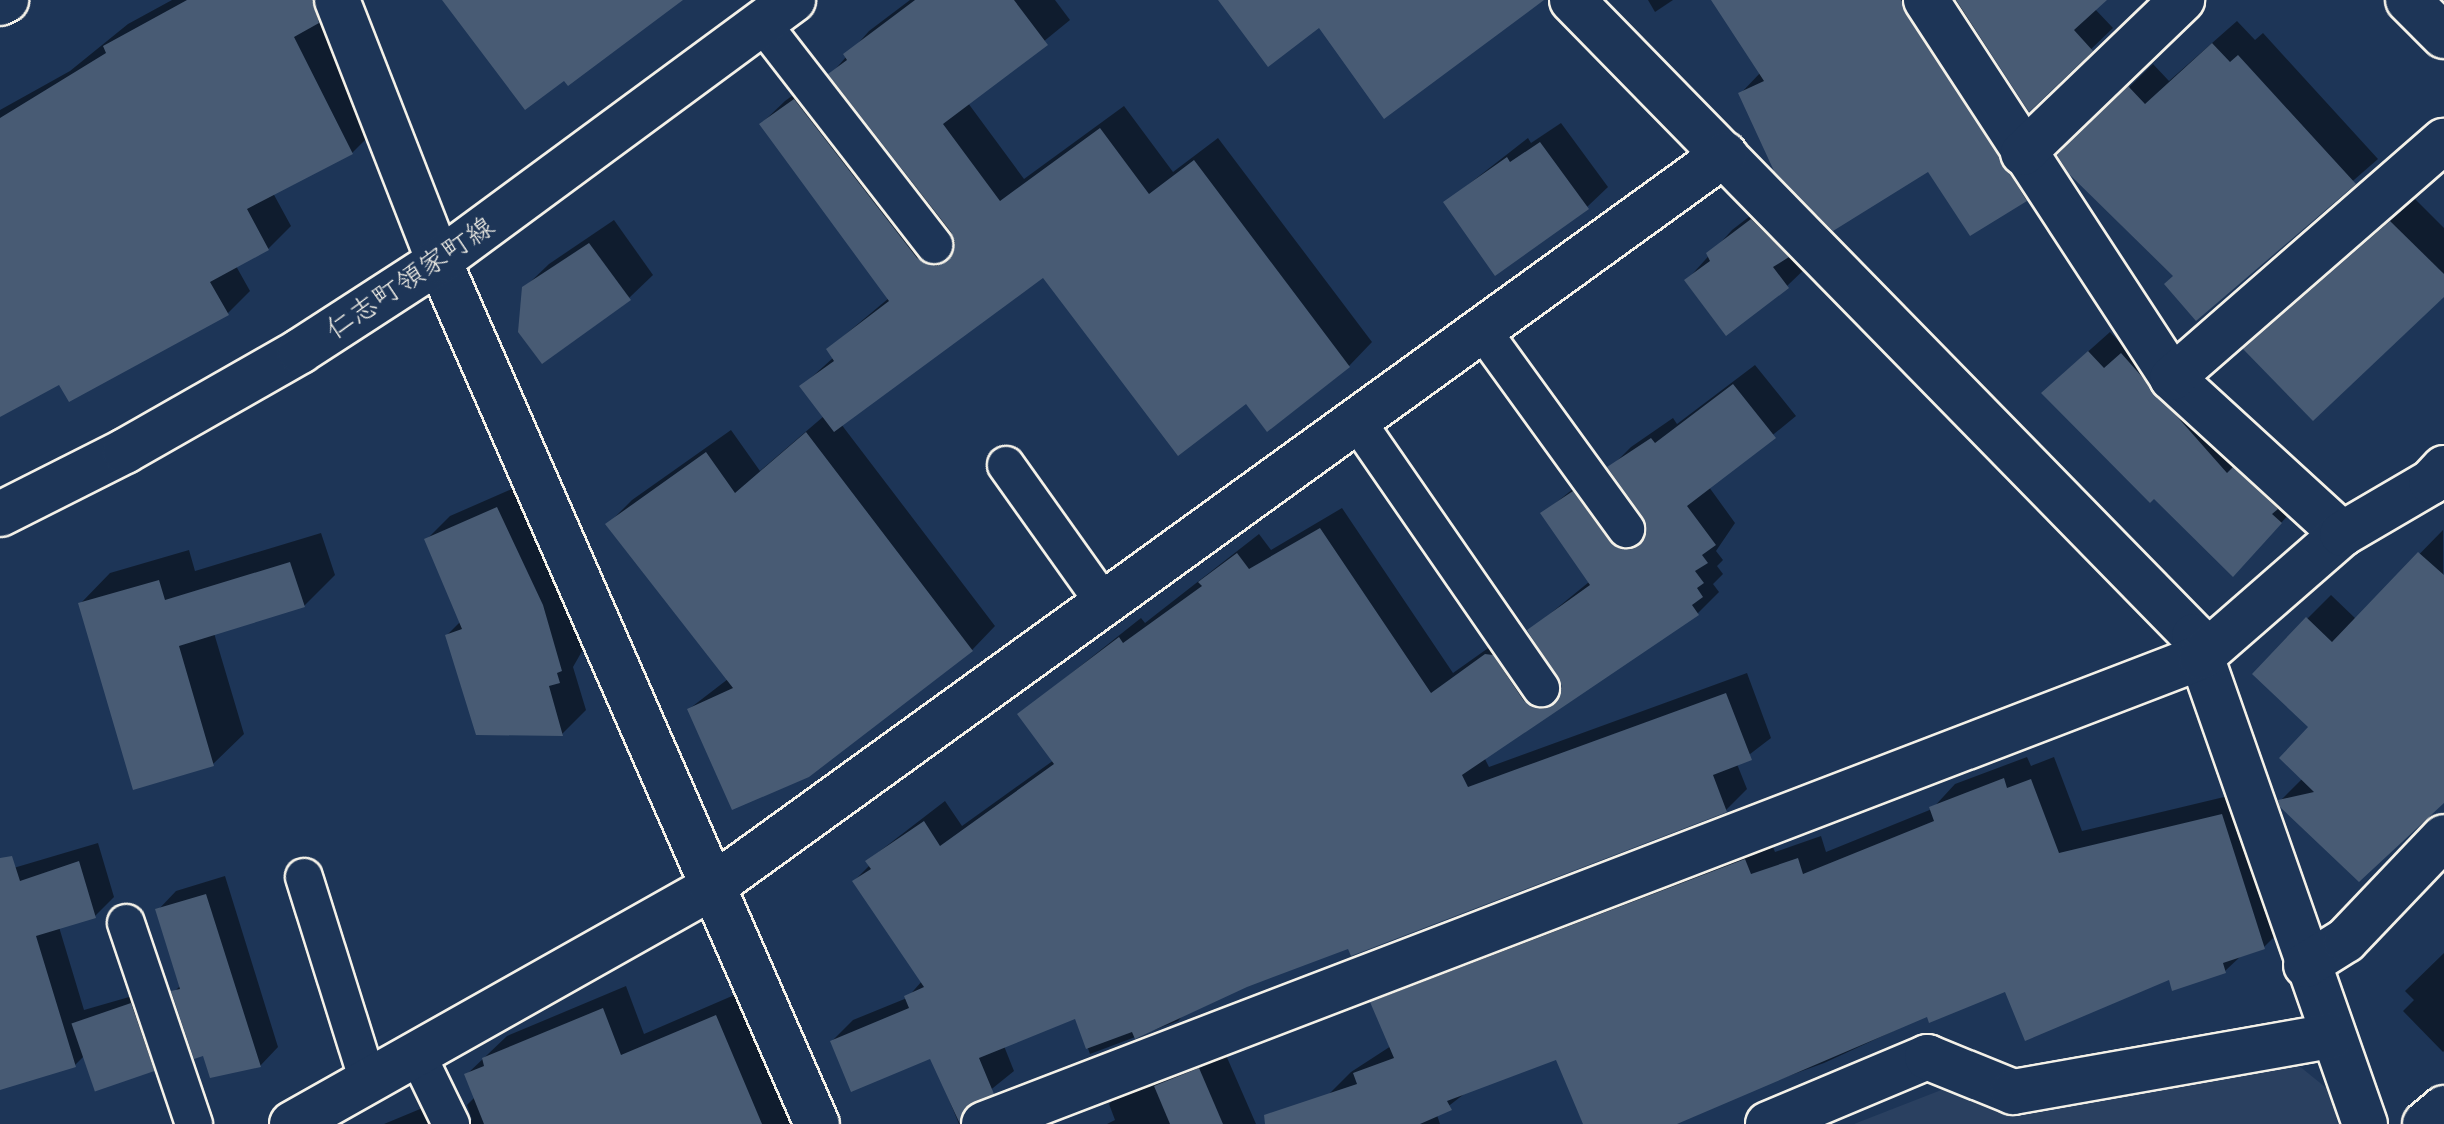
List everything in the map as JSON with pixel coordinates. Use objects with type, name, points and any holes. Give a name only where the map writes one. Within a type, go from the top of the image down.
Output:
[{"type":"street","points":[[0,3],[6,0]]},
{"type":"street","points":[[337,0],[439,261],[817,1124]]},
{"type":"street","points":[[1572,0],[2194,636],[2306,965],[2365,1124]]},
{"type":"street","points":[[1926,0],[2172,378],[2342,534]]},
{"type":"street","points":[[2023,153],[2182,0]]},
{"type":"street","points":[[2408,0],[2444,36]]},
{"type":"street","name":"仁志町領家町線","points":[[0,514],[125,451],[300,351],[439,261],[778,12]]},
{"type":"street","points":[[2172,378],[2444,141]]},
{"type":"street","points":[[292,1124],[712,887],[1725,154]]},
{"type":"street","points":[[984,1124],[2201,657],[2342,534],[2440,481]]},
{"type":"street","points":[[2306,965],[2346,940],[2444,837]]},
{"type":"street","points":[[1768,1124],[1927,1057],[2013,1092],[2332,1036]]},
{"type":"street","points":[[2425,1124],[2444,1108]]},
{"type":"lane","points":[[778,12],[934,245]]},
{"type":"lane","points":[[1482,330],[1626,529]]},
{"type":"lane","points":[[1356,420],[1541,688]]},
{"type":"lane","points":[[1006,465],[1104,603]]},
{"type":"lane","points":[[304,877],[368,1081]]},
{"type":"lane","points":[[126,923],[194,1124]]},
{"type":"lane","points":[[417,1054],[451,1124]]},
{"type":"shaded area","points":[[2298,1065],[2330,1091],[2338,1124],[1854,1124],[1949,1087],[2009,1112]]},
{"type":"building","points":[[187,0],[313,0],[319,23],[294,37],[353,154],[247,209],[269,250],[210,282],[229,315],[69,402],[59,385],[0,417],[0,118],[106,53],[103,46]]},
{"type":"building","points":[[442,0],[683,0],[568,86],[564,81],[525,110]]},
{"type":"building","points":[[915,0],[1014,0],[1048,45],[943,124],[1000,201],[1100,128],[1149,194],[1194,160],[1350,367],[1267,432],[1246,404],[1178,456],[1043,278],[834,432],[799,386],[834,361],[826,349],[889,301],[759,124],[794,99],[917,258],[936,266],[947,261],[955,243],[951,232],[828,74],[847,60],[843,54]]},
{"type":"building","points":[[1218,0],[1544,0],[1384,119],[1319,28],[1268,67]]},
{"type":"building","points":[[1711,0],[1901,0],[2027,201],[1970,236],[1928,172],[1833,231],[1774,171],[1738,93],[1764,81]]},
{"type":"building","points":[[1956,0],[2107,0],[2074,30],[2093,51],[2029,112]]},
{"type":"building","points":[[2212,43],[2230,62],[2238,55],[2356,184],[2196,321],[2164,284],[2173,276],[2069,174],[2057,155],[2128,86],[2145,104]]},
{"type":"building","points":[[1540,142],[1589,209],[1495,276],[1443,202],[1507,157],[1510,162]]},
{"type":"building","points":[[1751,219],[1789,257],[1773,267],[1789,288],[1726,336],[1684,280],[1710,261],[1706,253]]},
{"type":"building","points":[[2390,221],[2444,274],[2444,297],[2313,421],[2243,349]]},
{"type":"building","points":[[589,243],[631,300],[542,364],[518,332],[522,287]]},
{"type":"building","points":[[2088,351],[2104,368],[2121,353],[2227,473],[2233,467],[2278,509],[2272,514],[2282,523],[2233,577],[2154,499],[2150,503],[2041,393]]},
{"type":"building","points":[[1733,384],[1776,438],[1687,506],[1716,545],[1702,555],[1708,563],[1695,571],[1704,583],[1697,588],[1703,597],[1692,605],[1699,615],[1462,775],[1468,787],[1726,693],[1752,760],[1713,775],[1727,812],[1351,956],[1348,949],[1247,987],[1135,1039],[1132,1032],[1086,1049],[1075,1019],[979,1058],[994,1094],[965,1108],[960,1124],[930,1059],[851,1092],[830,1041],[909,1008],[904,996],[924,987],[852,881],[871,869],[865,861],[924,821],[940,846],[1054,764],[1017,714],[1119,637],[1123,643],[1202,586],[1198,582],[1237,553],[1249,569],[1320,528],[1431,693],[1485,654],[1493,655],[1524,701],[1542,709],[1552,706],[1562,686],[1527,630],[1590,585],[1540,513],[1573,491],[1610,542],[1618,548],[1638,546],[1645,537],[1643,517],[1607,467],[1651,438],[1655,443]]},
{"type":"building","points":[[806,432],[973,651],[809,777],[732,810],[687,709],[733,688],[605,524],[706,452],[735,493]]},
{"type":"building","points":[[497,507],[543,605],[562,671],[557,673],[560,683],[549,686],[563,736],[476,735],[445,635],[462,629],[424,539]]},
{"type":"building","points":[[2418,552],[2444,575],[2444,803],[2359,882],[2280,807],[2278,800],[2314,792],[2279,758],[2308,727],[2252,674],[2306,617],[2332,642]]},
{"type":"building","points":[[290,562],[305,607],[179,646],[214,766],[133,790],[78,603],[159,580],[165,600]]},
{"type":"building","points":[[2004,778],[2007,788],[2031,779],[2059,853],[2222,814],[2265,949],[2223,963],[2226,973],[2172,991],[2169,980],[2025,1041],[2005,992],[1929,1023],[1927,1017],[1677,1124],[1583,1124],[1556,1060],[1447,1101],[1452,1110],[1420,1124],[1265,1124],[1264,1115],[1357,1084],[1353,1073],[1394,1058],[1370,1002],[1745,859],[1751,874],[1798,858],[1803,874],[1934,821],[1929,807]]},
{"type":"building","points":[[12,856],[20,881],[79,861],[96,918],[36,936],[76,1067],[0,1090],[0,858]]},
{"type":"building","points":[[206,894],[261,1067],[210,1078],[203,1056],[194,1059],[171,991],[180,989],[155,909]]},
{"type":"building","points":[[131,1003],[154,1071],[95,1092],[71,1024]]},
{"type":"building","points":[[603,1008],[621,1055],[716,1015],[762,1124],[484,1124],[464,1074],[484,1066],[482,1058]]},
{"type":"building","points":[[1199,1068],[1223,1124],[1170,1124],[1154,1086]]}]
